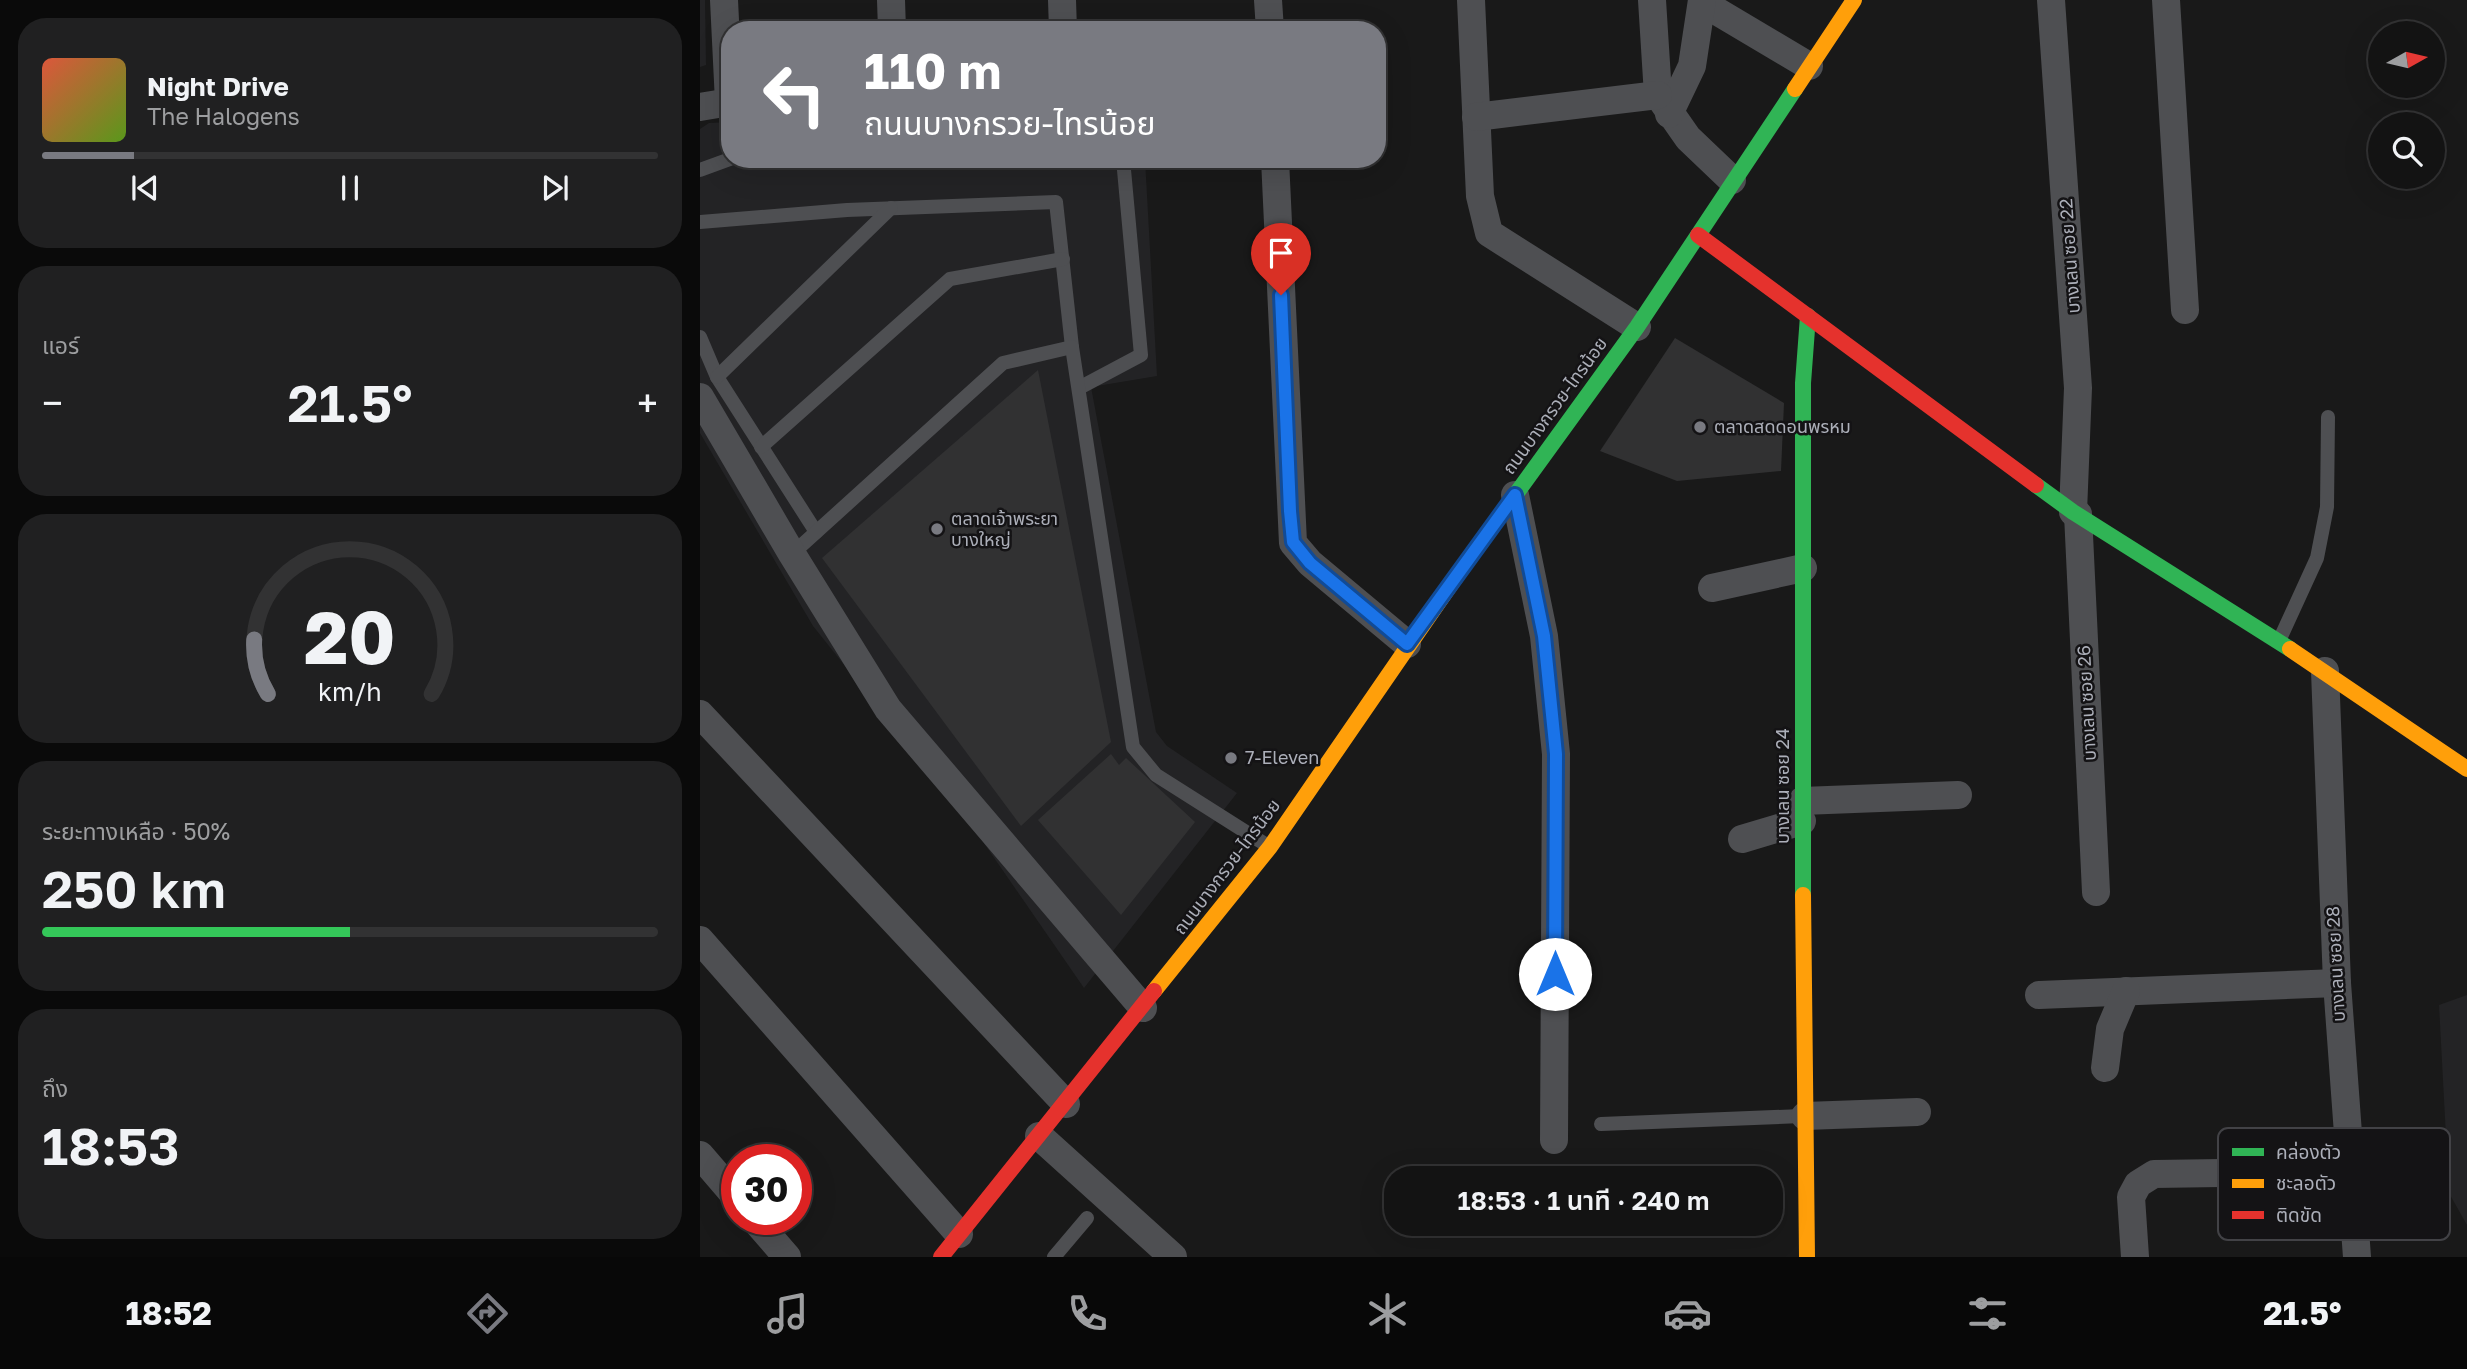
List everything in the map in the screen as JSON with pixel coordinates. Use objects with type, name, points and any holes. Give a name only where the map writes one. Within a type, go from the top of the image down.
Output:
[{"type":"street","points":[[724,0],[725,21]]},
{"type":"street","points":[[891,0],[892,21]]},
{"type":"street","points":[[1062,0],[1063,21]]},
{"type":"street","points":[[1268,0],[1269,21]]},
{"type":"street","points":[[1471,0],[1480,196],[1489,233],[1637,327]]},
{"type":"street","points":[[1652,0],[1664,104],[1688,138],[1732,180]]},
{"type":"street","name":"ถนนบางกรวย-ไทรน้อย","points":[[941,1257],[1270,847],[1407,644],[1637,327],[1732,180],[1854,0]]},
{"type":"street","name":"บางเลน ซอย 22","points":[[2051,0],[2078,388],[2075,513]]},
{"type":"street","points":[[2166,0],[2185,310]]},
{"type":"street","points":[[1476,117],[1664,104],[1692,66],[1702,1],[1809,66]]},
{"type":"street","points":[[700,107],[721,103]]},
{"type":"street","points":[[1275,168],[1293,542],[1310,563],[1407,644]]},
{"type":"street","points":[[1698,235],[2075,513],[2325,671],[2467,769]]},
{"type":"street","name":"บางเลน ซอย 24","points":[[1807,1257],[1802,811],[1804,383],[1808,316]]},
{"type":"street","points":[[708,387],[792,554],[888,709],[1143,1008]]},
{"type":"street","points":[[1515,495],[1544,636],[1556,754],[1554,1139]]},
{"type":"street","name":"บางเลน ซอย 26","points":[[2075,513],[2096,892]]},
{"type":"street","points":[[1712,588],[1803,568]]},
{"type":"street","name":"บางเลน ซอย 28","points":[[2325,671],[2337,983],[2346,1128]]},
{"type":"street","points":[[700,714],[1066,1104]]},
{"type":"street","points":[[1742,839],[1802,811],[1958,794]]},
{"type":"street","points":[[700,940],[959,1234]]},
{"type":"street","points":[[2039,995],[2337,983]]},
{"type":"street","points":[[2105,1068],[2110,1029],[2126,991]]},
{"type":"street","points":[[1805,1116],[1917,1112]]},
{"type":"street","points":[[1039,1136],[1173,1257]]},
{"type":"street","points":[[700,1155],[721,1179]]},
{"type":"street","points":[[2135,1257],[2131,1197],[2138,1184],[2154,1174],[2218,1173]]},
{"type":"street","points":[[768,1235],[787,1257]]},
{"type":"lane","points":[[700,170],[721,162]]},
{"type":"lane","points":[[1079,388],[1141,355],[1124,168]]},
{"type":"lane","points":[[700,222],[891,208],[1056,202],[1072,347],[1133,747],[1156,775],[1270,847]]},
{"type":"lane","points":[[708,387],[891,208]]},
{"type":"lane","points":[[761,447],[950,279],[1063,259]]},
{"type":"lane","points":[[700,337],[708,387],[761,447],[816,532]]},
{"type":"lane","points":[[792,554],[1003,363],[1072,347]]},
{"type":"lane","points":[[2279,642],[2317,558],[2327,507],[2328,417]]},
{"type":"lane","points":[[1601,1124],[1805,1116]]},
{"type":"lane","points":[[1054,1257],[1087,1218]]},
{"type":"shaded area","points":[[700,0],[705,0],[706,65],[700,67]]},
{"type":"shaded area","name":"ตลาดเจ้าพระยา บางใหญ่","points":[[721,122],[721,168],[1145,168],[1157,376],[1091,387],[1156,732],[1167,746],[1237,793],[1084,988],[968,820],[813,626],[700,433],[700,129],[709,123]]},
{"type":"shaded area","points":[[2467,995],[2467,1225],[2450,1195],[2450,1128],[2446,1128],[2439,1005]]},
{"type":"building","name":"ตลาดสดดอนพรหม","points":[[1675,338],[1784,403],[1781,471],[1677,481],[1600,451]]},
{"type":"building","points":[[1038,370],[1111,742],[1021,826],[822,558]]},
{"type":"building","points":[[1111,754],[1119,765],[1126,758],[1195,822],[1121,915],[1038,820]]},
{"type":"traffic: fast","points":[[1458,574],[1637,327],[1795,89]]},
{"type":"traffic: fast","points":[[1803,895],[1803,383],[1808,316]]},
{"type":"traffic: fast","points":[[2036,485],[2073,512],[2290,649]]},
{"type":"traffic: slow","points":[[1795,89],[1854,0]]},
{"type":"traffic: slow","points":[[1154,991],[1270,847],[1458,574]]},
{"type":"traffic: slow","points":[[2290,649],[2467,769]]},
{"type":"traffic: slow","points":[[1803,895],[1807,1257]]},
{"type":"traffic: jam","points":[[1698,235],[2036,485]]},
{"type":"traffic: jam","points":[[941,1257],[1154,991]]},
{"type":"place","name":"ตลาดสดดอนพรหม","points":[[1700,427]]},
{"type":"place","name":"ตลาดเจ้าพระยา บางใหญ่","points":[[937,529]]},
{"type":"place","name":"7-Eleven","points":[[1231,758]]},
{"type":"route","points":[[1281,295],[1293,542],[1310,563],[1407,644],[1515,495],[1544,636],[1556,754],[1555,974]]}]
